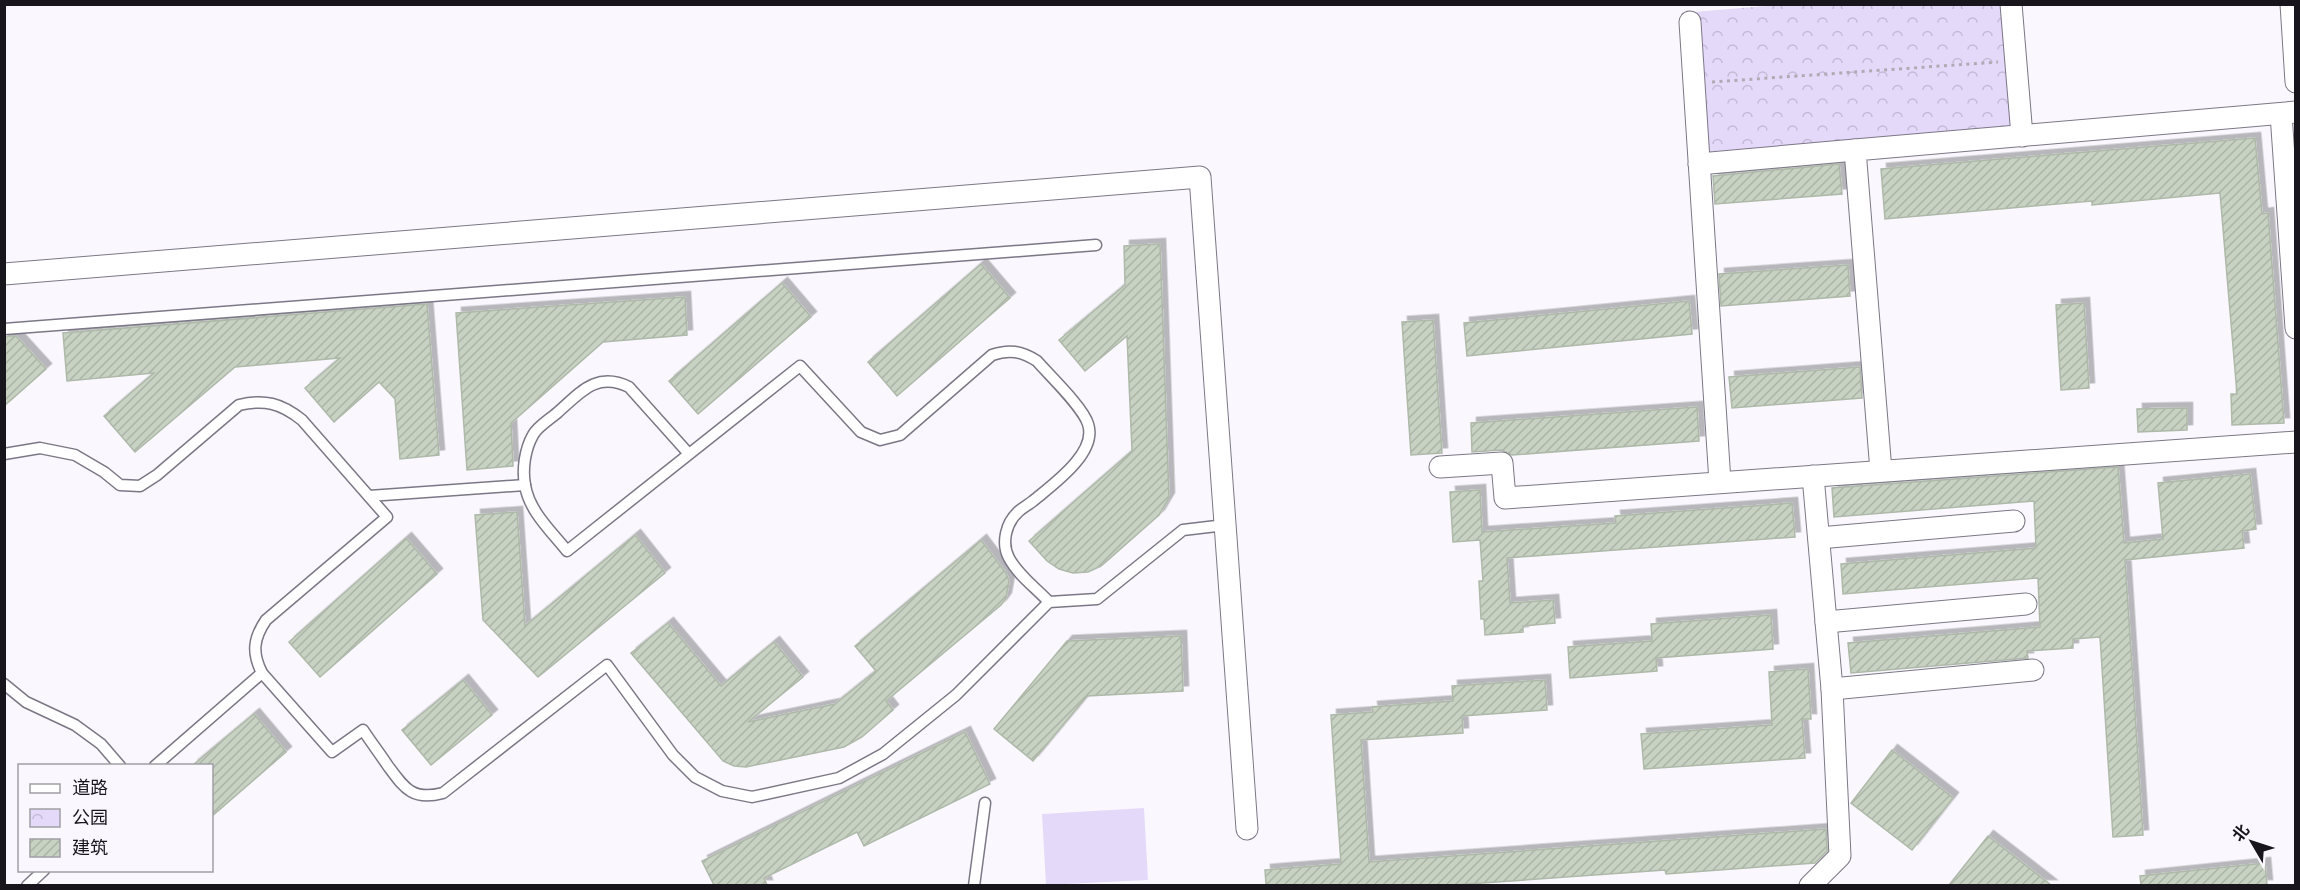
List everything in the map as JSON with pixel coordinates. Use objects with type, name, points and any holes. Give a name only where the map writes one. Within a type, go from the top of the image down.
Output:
[{"type":"street","points":[[2010,4],[2022,136]]},
{"type":"street","points":[[2291,4],[2295,81]]},
{"type":"street","points":[[1690,22],[1720,482]]},
{"type":"street","points":[[1699,164],[2288,113],[2295,328]]},
{"type":"street","points":[[1855,150],[1881,471]]},
{"type":"street","points":[[4,274],[1200,177],[1247,829]]},
{"type":"street","points":[[1440,467],[1502,463],[1505,498],[2295,442]]},
{"type":"street","points":[[1810,885],[1840,856],[1832,689],[1814,476]]},
{"type":"street","points":[[1819,538],[2014,521]]},
{"type":"street","points":[[1826,622],[2026,604]]},
{"type":"street","points":[[1832,689],[2033,670]]},
{"type":"lane","points":[[4,329],[1096,245]]},
{"type":"lane","points":[[689,454],[629,387],[607,380],[585,388],[534,433],[525,459],[525,485],[534,510],[567,551],[800,366],[861,432],[880,440],[900,435],[992,355],[1003,351],[1027,354],[1036,361],[1084,416],[1090,434],[1084,453],[1030,504],[1019,510],[1011,519],[1006,531],[1006,550],[1014,567],[1049,602]]},
{"type":"lane","points":[[4,454],[40,448],[75,455],[104,472],[120,485],[140,486],[157,475],[239,405],[255,401],[273,403],[288,409],[302,420],[387,516],[266,620],[258,632],[254,646],[256,660],[262,673],[332,752],[363,730],[399,782],[408,790],[419,795],[431,796],[443,793],[607,665],[673,755],[695,777],[722,791],[752,797],[839,778],[883,754],[956,695],[1049,602],[1097,599],[1184,530],[1225,525]]},
{"type":"lane","points":[[369,496],[525,485]]},
{"type":"lane","points":[[156,764],[262,673]]},
{"type":"lane","points":[[4,684],[26,702],[75,725],[101,744],[119,764]]},
{"type":"lane","points":[[974,885],[985,803]]},
{"type":"lane","points":[[27,885],[42,872]]},
{"type":"path","points":[[1694,84],[2015,61]]},
{"type":"green space","points":[[1788,4],[2005,5],[2014,128],[1691,153],[1681,13]]},
{"type":"green space","points":[[1144,808],[1148,880],[1046,885],[1042,814]]},
{"type":"building","points":[[2255,138],[2262,214],[2268,213],[2284,423],[2232,425],[2231,394],[2237,394],[2220,193],[2092,205],[2092,201],[1885,219],[1881,169]]},
{"type":"building","points":[[1839,164],[1842,194],[1715,204],[1713,176]]},
{"type":"building","points":[[1160,244],[1169,498],[1159,515],[1101,566],[1088,572],[1073,573],[1059,569],[1047,561],[1029,541],[1132,451],[1127,336],[1085,371],[1059,340],[1125,285],[1124,246]]},
{"type":"building","points":[[981,264],[1010,298],[897,396],[868,362]]},
{"type":"building","points":[[1848,265],[1850,296],[1721,306],[1719,274]]},
{"type":"building","points":[[782,283],[811,317],[698,414],[669,381]]},
{"type":"building","points":[[685,297],[687,335],[603,342],[511,423],[513,466],[467,470],[456,313]]},
{"type":"building","points":[[1689,301],[1692,334],[1467,356],[1464,323]]},
{"type":"building","points":[[2084,303],[2089,388],[2061,390],[2056,305]]},
{"type":"building","points":[[427,304],[439,455],[400,459],[395,399],[379,382],[334,422],[305,388],[340,358],[235,367],[135,452],[104,416],[154,373],[67,381],[63,333]]},
{"type":"building","points":[[1433,320],[1442,453],[1411,455],[1402,322]]},
{"type":"building","points":[[8,336],[16,336],[46,369],[4,406],[4,339]]},
{"type":"building","points":[[1860,367],[1862,398],[1732,408],[1729,377]]},
{"type":"building","points":[[1697,407],[1699,441],[1512,455],[1501,450],[1472,452],[1471,423]]},
{"type":"building","points":[[2187,408],[2187,430],[2138,432],[2137,409]]},
{"type":"building","points":[[2118,467],[2124,543],[2163,539],[2158,483],[2250,474],[2256,529],[2242,531],[2244,548],[2125,560],[2143,835],[2113,837],[2100,637],[2073,639],[2073,648],[2027,651],[2028,658],[1851,673],[1848,643],[2040,627],[2038,578],[1843,594],[1841,564],[2036,548],[2034,501],[1834,517],[1832,488]]},
{"type":"building","points":[[1480,490],[1482,532],[1616,523],[1615,516],[1792,503],[1795,537],[1507,558],[1510,603],[1553,600],[1555,623],[1523,626],[1523,632],[1485,635],[1484,619],[1481,619],[1479,581],[1483,581],[1480,540],[1453,542],[1450,492]]},
{"type":"building","points":[[517,512],[525,626],[635,535],[665,573],[538,677],[483,620],[475,515]]},
{"type":"building","points":[[406,538],[437,574],[320,677],[289,642]]},
{"type":"building","points":[[981,540],[1006,573],[1009,581],[1006,598],[1001,605],[886,701],[893,710],[862,737],[844,747],[746,767],[734,766],[723,761],[631,653],[668,623],[721,686],[774,642],[803,677],[748,722],[835,704],[876,671],[855,646]]},
{"type":"building","points":[[1771,615],[1773,649],[1656,658],[1657,671],[1570,678],[1568,647],[1652,641],[1651,624]]},
{"type":"building","points":[[1181,636],[1183,691],[1087,696],[1033,761],[994,729],[1067,641]]},
{"type":"building","points":[[1808,669],[1811,719],[1802,719],[1805,758],[1644,769],[1641,734],[1772,725],[1769,672]]},
{"type":"building","points":[[463,680],[492,715],[431,765],[402,730]]},
{"type":"building","points":[[1545,680],[1547,710],[1462,716],[1463,733],[1361,740],[1369,862],[1826,829],[1827,851],[1815,863],[1666,874],[1665,870],[1454,885],[1266,885],[1265,870],[1341,864],[1331,715],[1373,712],[1372,707],[1453,701],[1452,686]]},
{"type":"building","points":[[254,714],[286,752],[213,815],[213,764],[194,764]]},
{"type":"building","points":[[965,732],[990,784],[864,846],[857,832],[764,878],[767,885],[714,885],[702,861]]},
{"type":"building","points":[[1892,750],[1953,798],[1912,850],[1851,803]]},
{"type":"building","points":[[1988,836],[2051,885],[1949,885]]},
{"type":"building","points":[[2265,863],[2267,885],[2141,885],[2140,876]]}]
